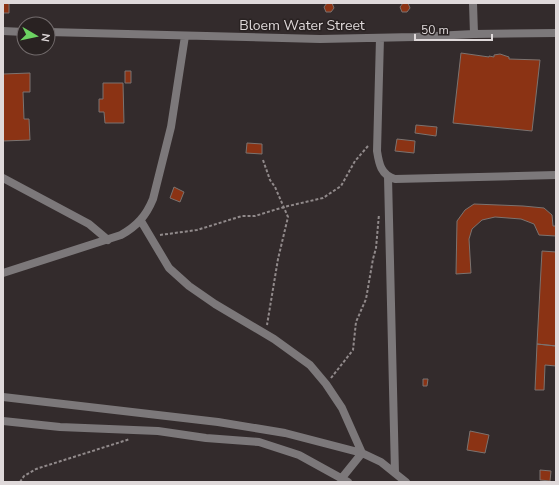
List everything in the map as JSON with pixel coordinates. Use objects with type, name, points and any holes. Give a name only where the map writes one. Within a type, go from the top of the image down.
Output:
[{"type":"street","points":[[473,3],[474,34]]},
{"type":"street","points":[[3,31],[16,32]]},
{"type":"street","name":"Bloem Water Street","points":[[56,32],[320,39],[556,33]]},
{"type":"street","points":[[3,273],[108,240],[121,235],[141,221],[149,209],[153,199],[169,134],[185,36]]},
{"type":"street","points":[[380,38],[377,151],[382,171],[388,177],[395,179],[556,175]]},
{"type":"street","points":[[388,177],[395,473]]},
{"type":"street","points":[[3,178],[89,224],[108,240]]},
{"type":"street","points":[[141,221],[169,268],[189,286],[215,304],[274,339],[310,365],[326,384],[342,408],[362,452]]},
{"type":"street","points":[[3,397],[218,422],[285,434],[362,452],[381,462],[406,482]]},
{"type":"street","points":[[3,421],[60,427],[158,431],[206,438],[259,442],[299,455],[344,480],[362,452]]},
{"type":"path","points":[[151,236],[197,230],[242,216],[255,216],[284,207],[323,198],[341,186],[355,161],[378,135]]},
{"type":"path","points":[[263,160],[270,180],[275,187],[288,217],[278,259],[266,334]]},
{"type":"path","points":[[326,384],[353,350],[356,322],[366,299],[372,259],[376,248],[379,209]]},
{"type":"path","points":[[20,482],[24,476],[36,469],[136,438]]},
{"type":"building","points":[[3,3],[9,3],[9,13],[3,13]]},
{"type":"building","points":[[327,3],[332,3],[334,8],[331,12],[326,12],[324,7]]},
{"type":"building","points":[[403,3],[408,3],[410,8],[407,12],[402,12],[400,7]]},
{"type":"building","points":[[461,53],[489,57],[494,57],[494,55],[500,54],[509,57],[509,59],[540,60],[532,131],[453,123]]},
{"type":"building","points":[[125,71],[131,71],[131,83],[125,83]]},
{"type":"building","points":[[30,73],[30,92],[23,92],[24,119],[29,119],[30,140],[3,141],[3,74]]},
{"type":"building","points":[[103,83],[123,83],[124,123],[105,123],[104,112],[99,112],[99,99],[103,99]]},
{"type":"building","points":[[416,125],[437,127],[436,136],[415,133]]},
{"type":"building","points":[[397,139],[415,141],[414,153],[395,151]]},
{"type":"building","points":[[247,143],[262,144],[262,154],[246,153]]},
{"type":"building","points":[[174,187],[184,192],[180,202],[170,198]]},
{"type":"building","points":[[474,204],[544,208],[552,215],[553,226],[556,226],[556,236],[539,235],[534,224],[521,219],[495,217],[482,220],[472,229],[469,239],[471,273],[456,274],[457,221],[465,210]]},
{"type":"building","points":[[542,251],[556,252],[556,346],[537,344]]},
{"type":"building","points":[[537,344],[556,346],[556,366],[545,365],[544,390],[535,390]]},
{"type":"building","points":[[423,379],[428,379],[427,386],[423,386]]},
{"type":"building","points":[[470,431],[489,435],[485,453],[467,450]]},
{"type":"building","points":[[540,470],[551,471],[550,481],[540,480]]}]
